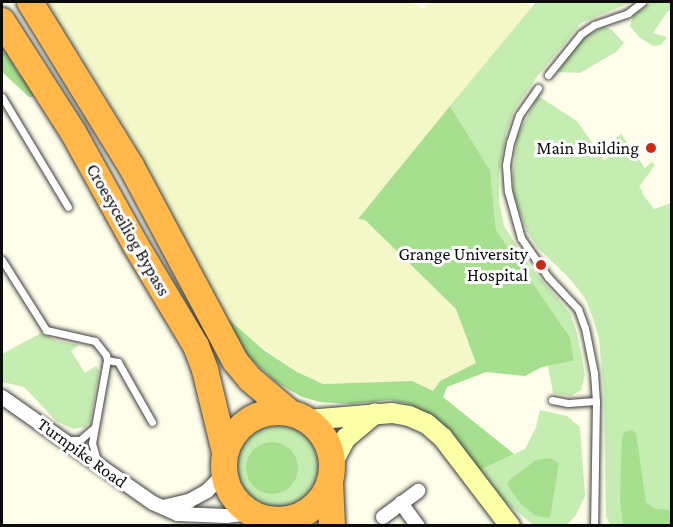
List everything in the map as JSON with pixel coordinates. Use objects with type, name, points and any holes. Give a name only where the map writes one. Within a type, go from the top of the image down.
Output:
[{"type":"highway","name":"Croesyceiliog Bypass","points":[[30,2],[131,166],[235,361],[250,379],[298,416]]},
{"type":"highway","name":"Croesyceiliog Bypass","points":[[2,21],[73,132],[135,244],[196,346],[205,370],[225,463]]},
{"type":"highway","points":[[331,472],[320,500],[306,513],[287,519],[265,519],[233,496],[225,463],[232,437],[250,420],[273,411],[298,416],[320,431],[329,445],[331,472],[332,525]]},
{"type":"main road","points":[[298,416],[375,414],[409,416],[427,424],[443,438],[510,525]]},
{"type":"main road","points":[[331,472],[346,438],[375,414]]},
{"type":"street","name":"Turnpike Road","points":[[2,397],[99,463],[129,488],[178,514],[265,519]]},
{"type":"street","points":[[163,507],[189,501],[207,491],[225,463]]},
{"type":"street","points":[[382,517],[418,491]]},
{"type":"street","points":[[401,503],[418,525]]},
{"type":"lane","points":[[548,75],[581,34],[594,25],[628,14],[642,2]]},
{"type":"lane","points":[[538,88],[519,116],[510,142],[506,165],[507,191],[521,238],[548,277],[578,309],[590,348],[596,401],[594,525]]},
{"type":"lane","points":[[2,97],[68,207]]},
{"type":"lane","points":[[2,260],[46,330],[95,341],[102,347],[107,360],[93,451],[99,463]]},
{"type":"lane","points":[[107,360],[118,362],[152,422]]},
{"type":"lane","points":[[552,400],[568,403],[596,401]]},
{"type":"lane","points":[[60,437],[72,441],[80,440],[96,426]]},
{"type":"green space","points":[[44,2],[411,2],[424,9],[429,2],[524,2],[532,7],[358,219],[365,220],[456,309],[477,363],[440,381],[433,391],[412,381],[322,384],[297,372],[244,334],[227,319],[170,218],[135,145],[86,62]]},
{"type":"green space","points":[[536,2],[632,2],[581,23],[536,78],[514,110],[506,133],[499,172],[499,201],[504,226],[531,268],[570,313],[577,333],[585,375],[581,390],[571,396],[553,393],[548,366],[574,361],[570,337],[496,230],[490,170],[450,106]]},
{"type":"green space","points":[[651,2],[671,2],[671,11],[668,11],[653,33],[667,37],[661,45],[653,46],[639,37],[630,26],[633,16]]},
{"type":"green space","points":[[604,27],[612,30],[624,43],[616,52],[580,73],[557,72],[582,38]]},
{"type":"green space","points":[[2,45],[17,71],[33,90],[35,97],[29,97],[2,72]]},
{"type":"green space","points":[[538,96],[577,121],[604,160],[616,152],[610,143],[621,134],[645,168],[652,162],[655,165],[639,187],[642,193],[654,209],[671,203],[671,525],[610,525],[606,517],[604,393],[599,339],[593,318],[585,298],[570,279],[537,247],[527,231],[514,197],[513,176],[517,137]]},
{"type":"green space","points":[[450,106],[490,170],[496,230],[570,337],[574,361],[542,367],[525,376],[486,372],[447,387],[443,397],[514,454],[480,470],[461,445],[434,417],[409,404],[390,400],[351,404],[320,402],[302,397],[276,382],[237,346],[228,319],[265,351],[297,372],[323,384],[412,381],[433,391],[440,381],[476,363],[456,309],[365,220],[358,219]]},
{"type":"green space","points":[[41,333],[57,341],[79,345],[71,351],[85,373],[96,366],[99,371],[90,422],[85,427],[73,429],[56,421],[24,387],[2,382],[4,353]]},
{"type":"green space","points":[[540,410],[567,416],[580,427],[585,496],[576,515],[567,525],[533,525],[495,493],[480,470],[525,449],[536,427]]},
{"type":"green space","points":[[267,423],[283,423],[306,435],[315,449],[318,466],[315,483],[306,497],[283,509],[267,509],[251,502],[239,490],[232,474],[232,458],[239,442],[251,430]]},
{"type":"green space","points":[[632,430],[636,433],[646,502],[655,509],[671,510],[671,525],[623,525],[620,499],[622,438],[624,432]]},
{"type":"green space","points":[[272,442],[282,444],[290,450],[296,458],[298,468],[296,478],[290,486],[282,492],[272,494],[262,492],[254,486],[248,478],[246,468],[248,458],[254,450],[262,444]]},
{"type":"green space","points":[[551,458],[559,464],[550,518],[536,516],[521,504],[508,486],[508,481],[536,460]]},
{"type":"place","name":"Main Building","points":[[651,148]]},
{"type":"place","name":"Grange University Hospital","points":[[541,265]]}]
